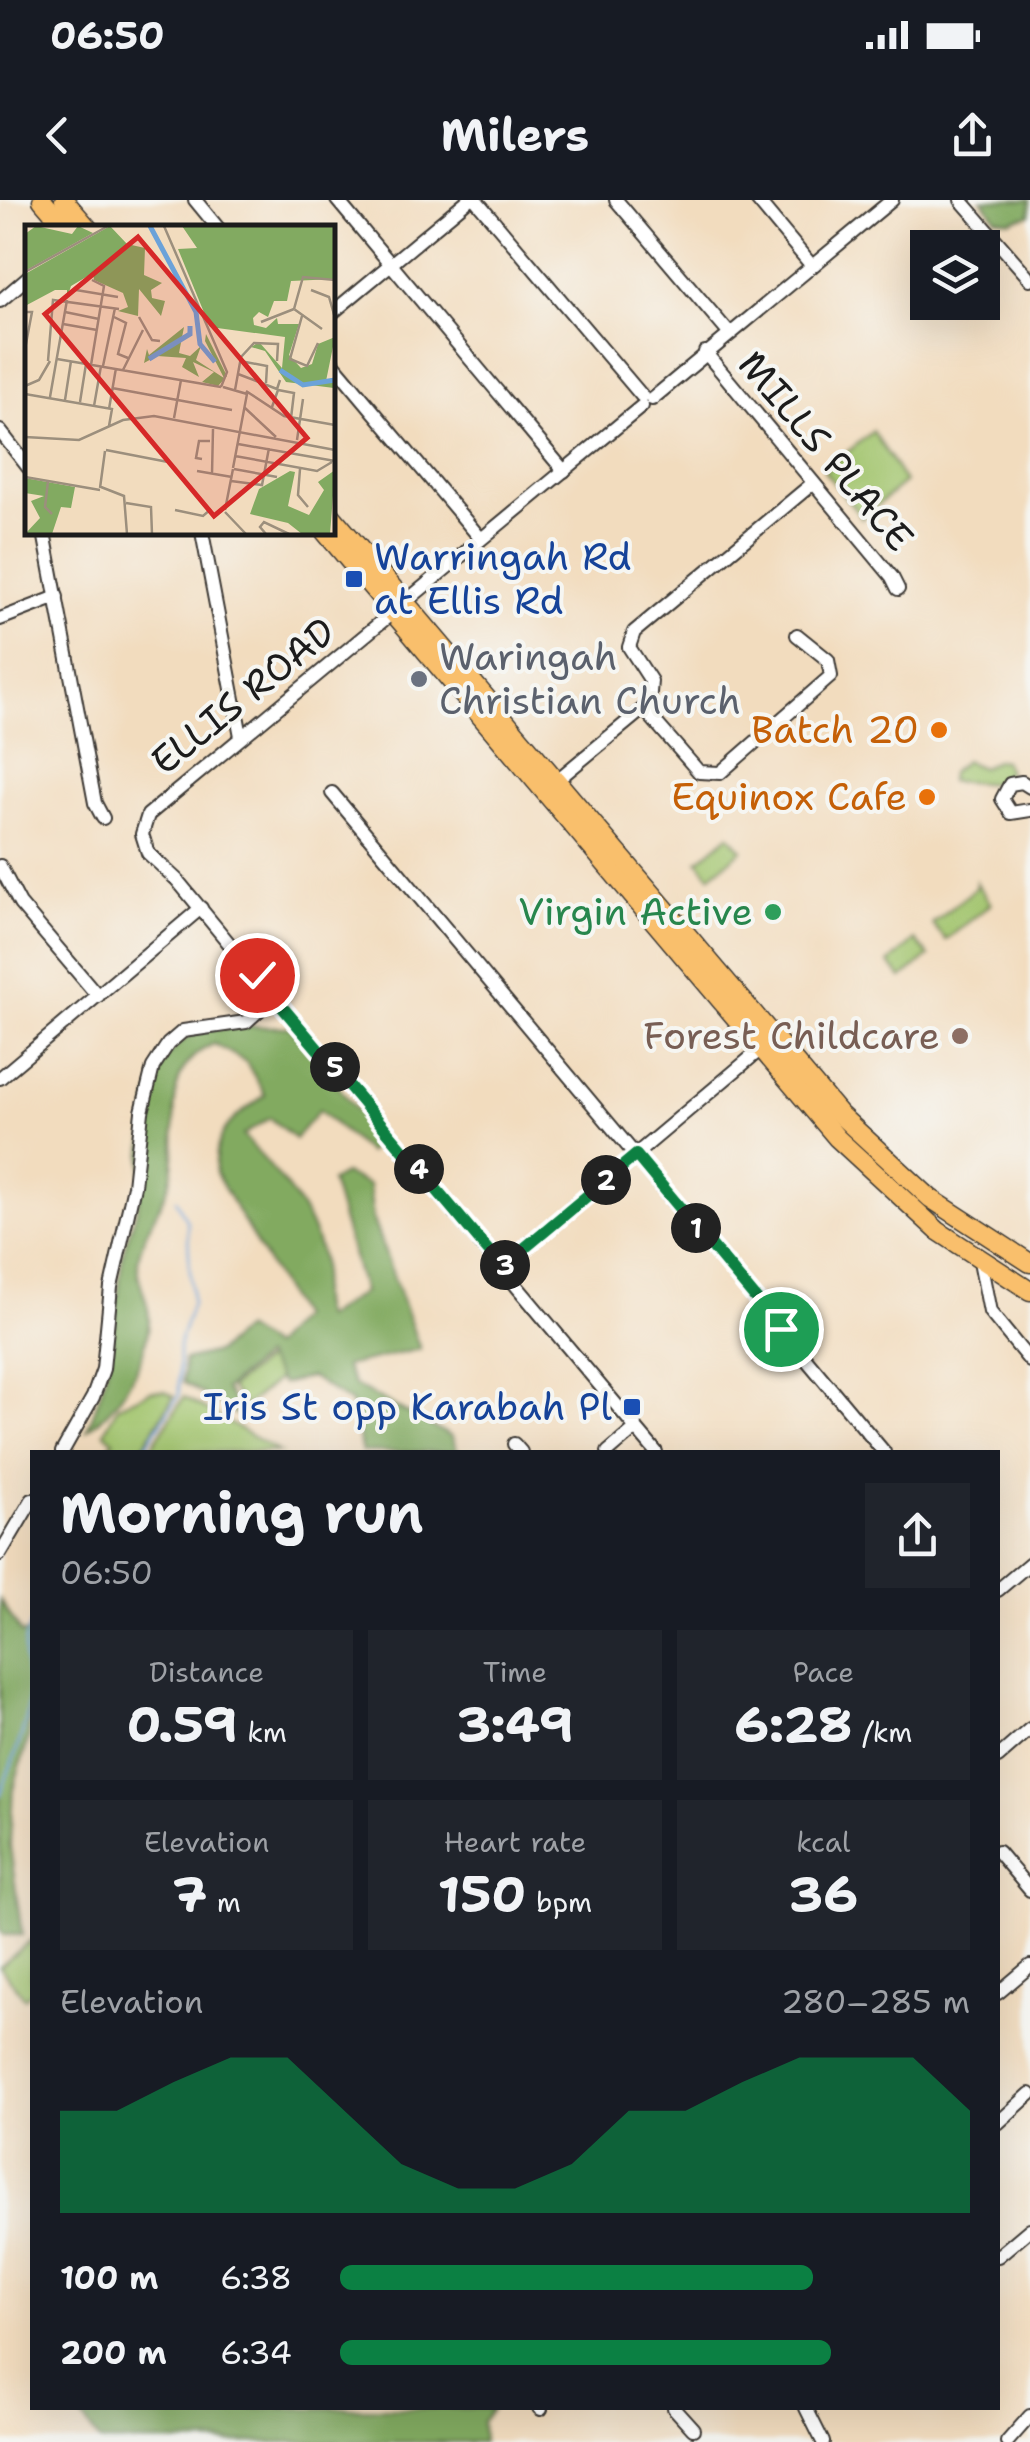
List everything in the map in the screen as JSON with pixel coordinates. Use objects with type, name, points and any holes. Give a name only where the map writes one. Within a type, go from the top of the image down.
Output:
[{"type":"highway","points":[[42,200],[63,225]]},
{"type":"highway","points":[[64,200],[85,225]]},
{"type":"highway","points":[[335,520],[398,607],[761,1049],[876,1178],[980,1261],[1030,1291]]},
{"type":"highway","points":[[328,535],[556,781],[864,1139],[940,1205],[1030,1263]]},
{"type":"street","points":[[195,200],[216,225]]},
{"type":"street","points":[[336,200],[564,471]]},
{"type":"street","points":[[335,310],[468,200]]},
{"type":"street","points":[[476,200],[645,400]]},
{"type":"street","points":[[616,200],[728,332]]},
{"type":"street","points":[[758,200],[812,266]]},
{"type":"street","name":"ELLIS ROAD","points":[[201,908],[148,853],[142,834],[148,815],[162,800],[892,200]]},
{"type":"street","points":[[961,200],[1023,259],[1030,278]]},
{"type":"street","points":[[0,301],[25,280]]},
{"type":"street","name":"MILLS PLACE","points":[[705,352],[892,577],[898,590]]},
{"type":"street","points":[[335,366],[481,539]]},
{"type":"street","points":[[0,431],[25,463]]},
{"type":"street","points":[[556,781],[644,708],[653,690],[631,654],[634,632],[812,484]]},
{"type":"street","points":[[45,535],[96,803],[103,818]]},
{"type":"street","points":[[203,535],[241,736]]},
{"type":"street","points":[[0,619],[57,597]]},
{"type":"street","points":[[644,708],[698,772],[720,772],[830,676],[828,660],[797,635]]},
{"type":"street","points":[[1026,816],[1004,808],[1002,794],[1016,782],[1030,787]]},
{"type":"street","points":[[332,793],[882,1450]]},
{"type":"street","points":[[0,866],[20,904],[98,996]]},
{"type":"street","points":[[0,1058],[5,1074],[201,908],[271,999],[654,1450]]},
{"type":"street","points":[[63,1450],[94,1397],[103,1369],[111,1287],[134,1186],[142,1112],[153,1067],[168,1044],[184,1031],[246,1022],[271,999]]},
{"type":"street","points":[[502,1267],[761,1049]]},
{"type":"street","points":[[980,1261],[986,1302],[1030,1361]]},
{"type":"street","points":[[986,1302],[998,1272]]},
{"type":"street","points":[[610,1450],[636,1428]]},
{"type":"street","points":[[0,1554],[30,1503]]},
{"type":"street","points":[[1000,1587],[1030,1563]]},
{"type":"street","points":[[1000,1755],[1030,1729]]},
{"type":"street","points":[[1000,1860],[1030,1890]]},
{"type":"street","points":[[1000,1992],[1030,1966]]},
{"type":"street","points":[[1000,2120],[1030,2094]]},
{"type":"street","points":[[1000,2254],[1030,2229]]},
{"type":"street","points":[[676,2410],[693,2429]]},
{"type":"street","points":[[811,2410],[823,2442]]},
{"type":"street","points":[[1008,2442],[1030,2416]]},
{"type":"green space","points":[[982,200],[1030,200],[1030,215],[1010,221],[996,218]]},
{"type":"green space","points":[[873,431],[905,482],[862,518],[824,471]]},
{"type":"green space","points":[[997,760],[1004,761],[1008,771],[1000,784],[949,781],[950,773],[965,761],[982,768]]},
{"type":"green space","points":[[729,835],[742,850],[710,876],[698,861]]},
{"type":"green space","points":[[976,882],[991,904],[946,940],[932,924],[976,888]]},
{"type":"green space","points":[[915,940],[929,956],[902,978],[889,963]]},
{"type":"green space","points":[[290,1027],[381,1140],[368,1153],[319,1110],[295,1139],[270,1118],[243,1135],[307,1218],[322,1261],[320,1299],[324,1318],[363,1292],[331,1181],[344,1174],[369,1185],[373,1220],[420,1349],[345,1366],[354,1385],[452,1437],[457,1450],[362,1450],[351,1403],[311,1377],[282,1384],[264,1356],[225,1389],[236,1405],[235,1414],[183,1382],[184,1360],[217,1352],[244,1329],[272,1347],[299,1317],[216,1174],[221,1136],[234,1119],[265,1095],[246,1062],[214,1044],[195,1055],[177,1086],[170,1181],[139,1257],[149,1314],[143,1352],[121,1396],[87,1430],[108,1365],[124,1251],[139,1202],[151,1092],[167,1057],[181,1042],[212,1029]]},
{"type":"green space","points":[[266,1359],[281,1377],[245,1406],[230,1388]]},
{"type":"green space","points":[[151,1391],[174,1396],[141,1450],[105,1450],[114,1441],[104,1432],[118,1406]]},
{"type":"green space","points":[[184,1397],[276,1450],[149,1450]]},
{"type":"green space","points":[[0,1600],[22,1634],[30,1631],[30,1701],[29,1737],[13,1790],[10,1845],[22,1935],[3,1935]]},
{"type":"green space","points":[[30,1941],[30,1993],[25,1998],[0,1967]]},
{"type":"green space","points":[[76,2410],[491,2410],[482,2422],[483,2442],[100,2442]]},
{"type":"waterway","points":[[143,1450],[179,1395],[179,1343],[192,1303],[187,1222],[176,1199]]},
{"type":"waterway","points":[[0,1795],[28,1709],[25,1643],[30,1626]]},
{"type":"place","name":"Warringah Rd at Ellis Rd","points":[[354,579]]},
{"type":"place","name":"Waringah Christian Church","points":[[419,679]]},
{"type":"place","name":"Batch 20","points":[[939,730]]},
{"type":"place","name":"Equinox Cafe","points":[[927,797]]},
{"type":"place","name":"Virgin Active","points":[[773,912]]},
{"type":"place","name":"Forest Childcare","points":[[960,1036]]},
{"type":"place","name":"Iris St opp Karabah Pl","points":[[632,1407]]},
{"type":"route","points":[[257,975],[269,992],[278,994],[278,1002],[502,1267],[636,1155],[781,1329]]}]
